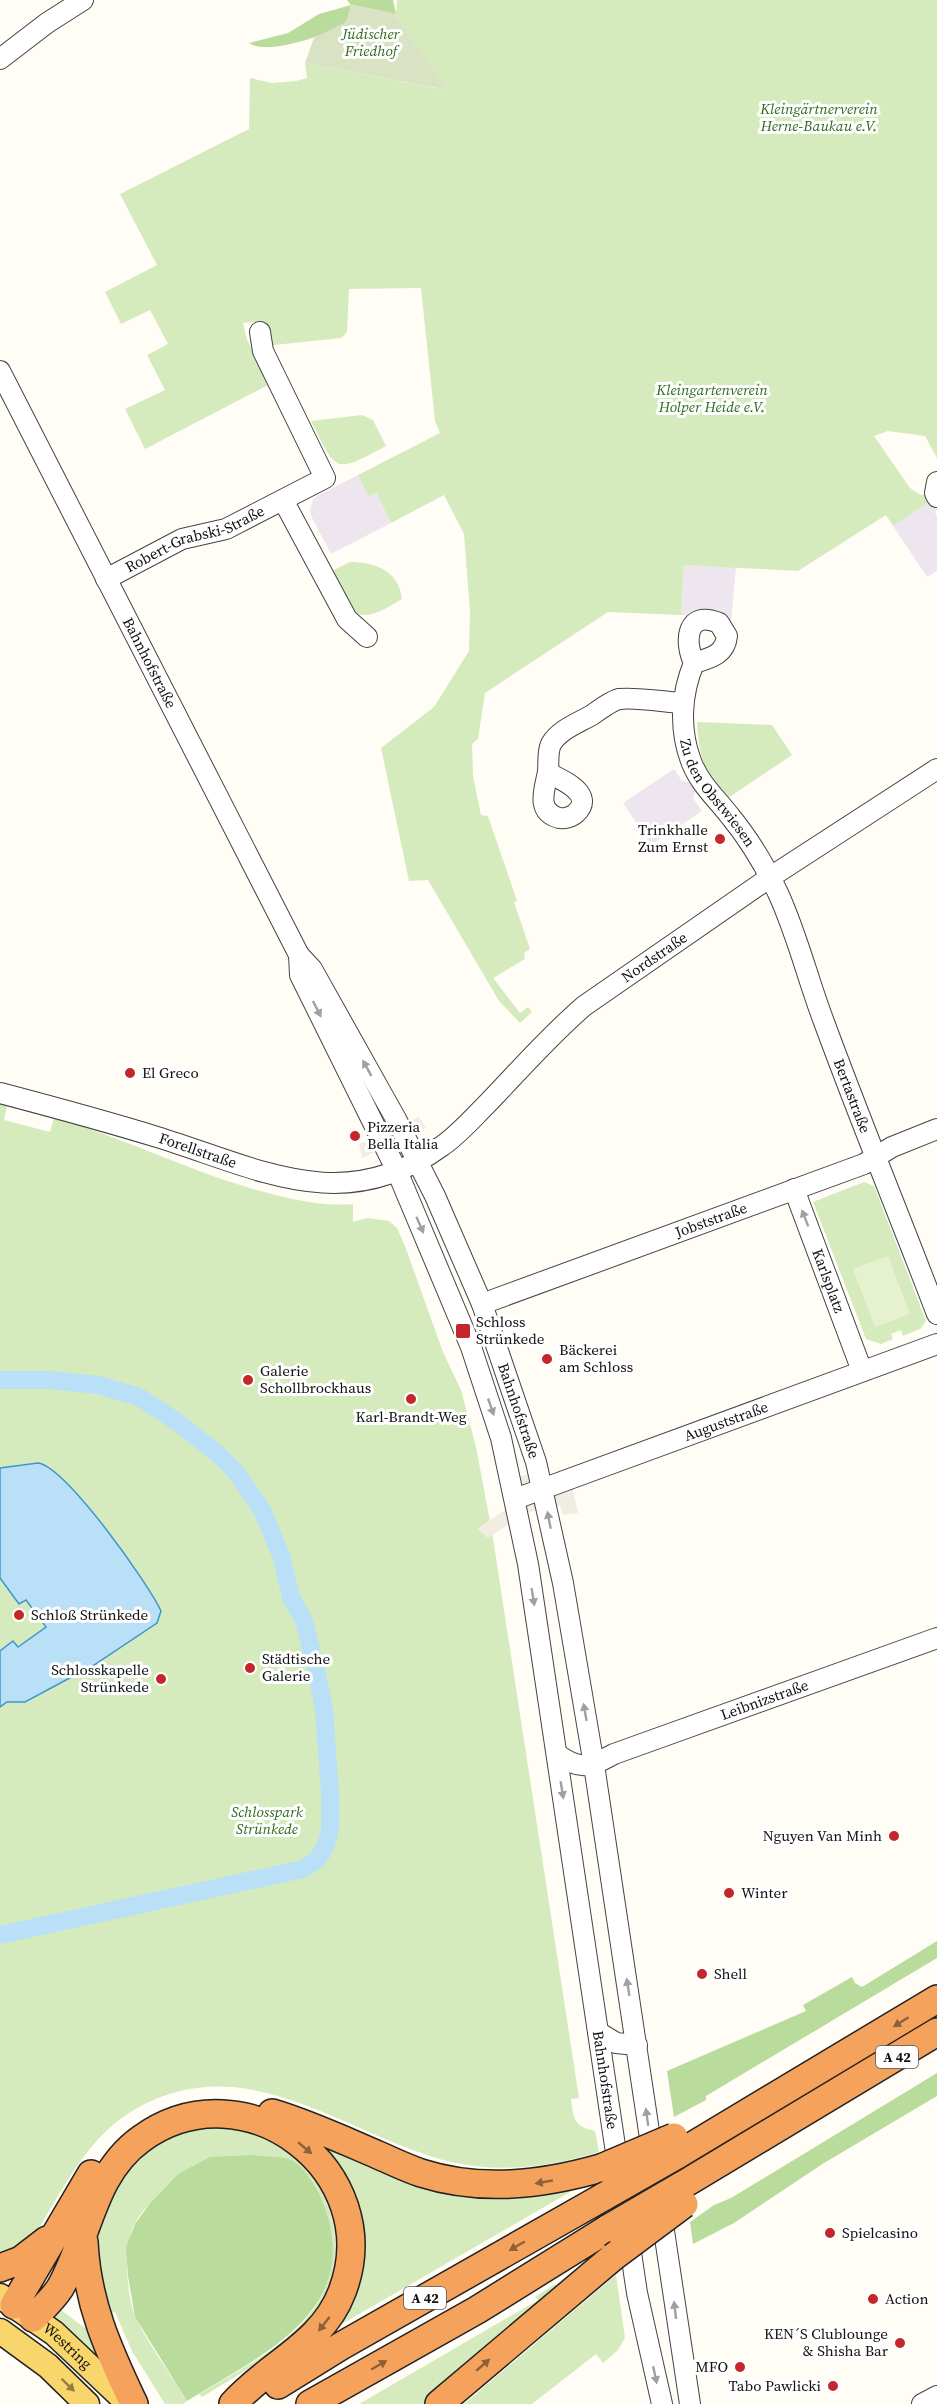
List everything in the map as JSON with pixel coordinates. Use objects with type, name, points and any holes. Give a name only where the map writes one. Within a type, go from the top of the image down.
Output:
[{"type":"highway","name":"A 42","points":[[247,2404],[340,2346],[605,2196],[675,2146],[864,2044],[937,1999]]},
{"type":"highway","name":"A 42","points":[[310,2404],[477,2310],[609,2228],[683,2195],[937,2032]]},
{"type":"highway","points":[[10,2319],[59,2289],[74,2259],[70,2232],[94,2169],[106,2154],[137,2127],[160,2115],[203,2104],[244,2107],[292,2119],[420,2173],[447,2180],[507,2186],[569,2177],[675,2146]]},
{"type":"highway","points":[[0,2268],[28,2256],[70,2232],[114,2164],[143,2137],[176,2121],[212,2115],[233,2115],[252,2119],[282,2131],[312,2153],[339,2194],[349,2226],[350,2262],[343,2292],[328,2319],[314,2336],[244,2391],[233,2404]]},
{"type":"highway","points":[[440,2404],[683,2195]]},
{"type":"highway","points":[[70,2232],[87,2278],[95,2314],[134,2404]]},
{"type":"main road","name":"Westring","points":[[10,2319],[48,2366],[87,2404]]},
{"type":"main road","name":"Westring","points":[[10,2319],[71,2348],[129,2404]]},
{"type":"street","points":[[0,59],[47,23],[84,0]]},
{"type":"street","name":"Robert-Grabski-Straße","points":[[106,579],[182,539],[226,529],[326,478],[263,351],[260,332]]},
{"type":"street","name":"Bahnhofstraße","points":[[2,381],[299,955],[312,969],[418,1162],[482,1304],[536,1462],[563,1583],[594,1766],[690,2399]]},
{"type":"street","points":[[937,482],[935,493],[937,497]]},
{"type":"street","name":"Robert-Grabski-Straße","points":[[283,500],[347,619],[367,637]]},
{"type":"street","name":"Zu den Obstwiesen","points":[[694,663],[686,683],[684,703],[686,741],[691,762],[706,788],[754,848],[770,878]]},
{"type":"street","points":[[548,773],[548,755],[551,744],[561,733],[618,699],[684,703]]},
{"type":"street","name":"Nordstraße","points":[[397,1171],[418,1162],[441,1147],[470,1121],[562,1025],[584,1006],[770,878],[937,769]]},
{"type":"street","name":"Bertastraße","points":[[770,878],[937,1314]]},
{"type":"street","name":"Bahnhofstraße","points":[[299,955],[300,975],[397,1171],[471,1347],[501,1438],[528,1564],[637,2293],[662,2404]]},
{"type":"street","name":"Forellstraße","points":[[0,1093],[160,1137],[288,1179],[309,1183],[365,1181],[397,1171]]},
{"type":"street","name":"Jobststraße","points":[[482,1304],[864,1164],[892,1148],[937,1129]]},
{"type":"street","name":"Karlsplatz","points":[[794,1189],[862,1371]]},
{"type":"street","name":"Auguststraße","points":[[515,1499],[937,1344]]},
{"type":"street","name":"Leibnizstraße","points":[[594,1766],[614,1754],[937,1638]]},
{"type":"street","points":[[557,1754],[568,1762],[580,1766],[594,1766]]},
{"type":"street","points":[[598,2032],[616,2043],[637,2045]]},
{"type":"street","points":[[648,2341],[660,2338],[680,2344]]},
{"type":"street","points":[[922,2404],[937,2396]]},
{"type":"shaded area","points":[[358,475],[368,495],[375,492],[391,523],[331,554],[311,516],[312,501],[317,496]]},
{"type":"shaded area","points":[[931,501],[937,510],[935,513],[937,516],[937,571],[927,577],[893,526]]},
{"type":"shaded area","points":[[684,565],[736,567],[731,624],[681,615]]},
{"type":"shaded area","points":[[674,769],[682,781],[690,782],[695,792],[693,798],[702,811],[651,845],[623,803]]},
{"type":"shaded area","points":[[419,1117],[426,1128],[397,1143],[401,1154],[384,1160],[380,1150],[362,1158],[359,1144]]},
{"type":"shaded area","points":[[528,1474],[529,1478],[572,1484],[578,1513],[563,1515],[560,1506],[526,1513],[488,1538],[477,1529],[518,1501],[511,1480]]},
{"type":"green space","points":[[347,0],[393,0],[396,14],[352,5],[346,22],[313,38],[269,47],[249,43],[288,33],[319,14],[351,5]]},
{"type":"green space","points":[[397,0],[937,0],[937,458],[925,436],[888,431],[874,436],[910,488],[921,495],[929,494],[931,501],[893,526],[886,515],[798,571],[684,565],[681,615],[608,612],[485,693],[478,739],[472,744],[473,776],[481,815],[488,816],[517,901],[514,902],[530,949],[524,953],[525,959],[493,978],[520,1013],[528,1007],[532,1012],[520,1023],[499,1001],[428,880],[409,881],[381,748],[434,707],[469,651],[470,612],[464,534],[444,495],[391,523],[376,493],[368,496],[358,475],[440,433],[435,421],[421,288],[349,289],[347,332],[341,338],[271,345],[263,321],[243,323],[247,340],[270,384],[145,449],[125,409],[165,390],[147,355],[168,344],[150,310],[121,324],[105,292],[157,265],[120,194],[249,129],[250,78],[272,83],[307,78],[305,63],[447,90],[393,13],[396,13]]},
{"type":"green space","name":"Jüdischer Friedhof","points":[[351,5],[393,13],[448,90],[305,63],[314,38],[346,22]]},
{"type":"green space","points":[[362,415],[373,420],[386,446],[346,464],[332,459],[311,421]]},
{"type":"green space","points":[[350,562],[377,566],[384,570],[396,581],[402,599],[374,614],[357,613],[350,608],[328,573]]},
{"type":"green space","points":[[697,722],[772,725],[792,755],[725,800],[712,783],[704,764]]},
{"type":"green space","name":"Schlosspark Strünkede","points":[[0,1104],[7,1106],[4,1120],[50,1132],[54,1118],[253,1189],[315,1203],[353,1204],[353,1222],[367,1218],[389,1221],[397,1228],[443,1352],[461,1390],[476,1447],[492,1532],[579,2098],[571,2099],[573,2112],[576,2121],[582,2127],[595,2131],[599,2152],[547,2164],[510,2168],[474,2166],[417,2152],[303,2104],[265,2092],[226,2087],[186,2090],[145,2104],[115,2123],[81,2161],[31,2239],[21,2248],[0,2260]]},
{"type":"green space","points":[[864,1182],[874,1186],[926,1321],[920,1329],[903,1336],[901,1330],[891,1334],[893,1339],[881,1344],[866,1339],[813,1202]]},
{"type":"green space","points":[[888,1256],[910,1314],[875,1327],[853,1269]]},
{"type":"green space","points":[[937,1941],[937,1958],[706,2096],[706,2100],[674,2117],[667,2071],[806,2011],[803,2005],[852,1977],[855,1983],[862,1987]]},
{"type":"green space","points":[[937,2073],[937,2096],[824,2163],[734,2223],[693,2244],[690,2222],[714,2205],[731,2198]]},
{"type":"green space","points":[[229,2127],[262,2135],[281,2144],[300,2160],[316,2180],[327,2202],[334,2226],[335,2251],[332,2276],[323,2299],[309,2320],[297,2332],[258,2362],[202,2397],[199,2394],[259,2359],[296,2330],[311,2313],[322,2294],[330,2260],[323,2206],[307,2175],[178,2174],[139,2216],[131,2232],[127,2256],[128,2284],[136,2318],[187,2401],[183,2404],[165,2404],[132,2351],[115,2312],[107,2314],[96,2243],[99,2224],[120,2176],[145,2152],[176,2134],[200,2128]]},
{"type":"green space","points":[[303,2130],[420,2180],[574,2182],[577,2188],[335,2328],[356,2255]]},
{"type":"green space","points":[[254,2155],[291,2160],[302,2168],[312,2181],[325,2208],[333,2245],[329,2277],[316,2304],[296,2327],[272,2348],[187,2401],[135,2317],[126,2247],[135,2224],[150,2203],[178,2174],[210,2157]]},
{"type":"green space","points":[[616,2275],[625,2338],[618,2350],[603,2363],[596,2354],[532,2404],[464,2404]]},
{"type":"green space","points":[[555,2284],[559,2291],[430,2404],[359,2404],[538,2300],[535,2297]]},
{"type":"green space","points":[[57,2307],[93,2334],[103,2362],[52,2317]]},
{"type":"water","points":[[38,1463],[51,1469],[86,1504],[124,1553],[161,1611],[157,1623],[94,1665],[25,1702],[7,1702],[0,1707],[0,1651],[13,1641],[18,1647],[46,1627],[26,1600],[19,1604],[0,1578],[0,1468]]},
{"type":"waterway","points":[[0,1380],[51,1380],[98,1385],[139,1397],[176,1421],[219,1455],[235,1471],[262,1510],[281,1555],[291,1597],[304,1621],[324,1709],[330,1792],[330,1829],[326,1845],[318,1859],[303,1869],[0,1935]]},
{"type":"place","name":"Trinkhalle Zum Ernst","points":[[720,839]]},
{"type":"place","name":"El Greco","points":[[130,1073]]},
{"type":"place","name":"Pizzeria Bella Italia","points":[[355,1136]]},
{"type":"place","name":"Schloss Strünkede","points":[[463,1331]]},
{"type":"place","name":"Bäckerei am Schloss","points":[[547,1359]]},
{"type":"place","name":"Galerie Schollbrockhaus","points":[[248,1380]]},
{"type":"place","name":"Karl-Brandt-Weg","points":[[411,1399]]},
{"type":"place","name":"Schloß Strünkede","points":[[19,1615]]},
{"type":"place","name":"Städtische Galerie","points":[[250,1668]]},
{"type":"place","name":"Schlosskapelle Strünkede","points":[[161,1679]]},
{"type":"place","name":"Nguyen Van Minh","points":[[894,1836]]},
{"type":"place","name":"Winter","points":[[729,1893]]},
{"type":"place","name":"Shell","points":[[702,1974]]},
{"type":"place","name":"Spielcasino","points":[[830,2233]]},
{"type":"place","name":"Action","points":[[873,2299]]},
{"type":"place","name":"KEN´S Clublounge & Shisha Bar","points":[[900,2343]]},
{"type":"place","name":"MFO","points":[[740,2367]]},
{"type":"place","name":"Tabo Pawlicki","points":[[833,2386]]},
{"type":"park label","name":"Kleingärtnerverein Herne-Baukau e.V.","points":[[819,118]]},
{"type":"park label","name":"Kleingartenverein Holper Heide e.V.","points":[[712,398]]}]
